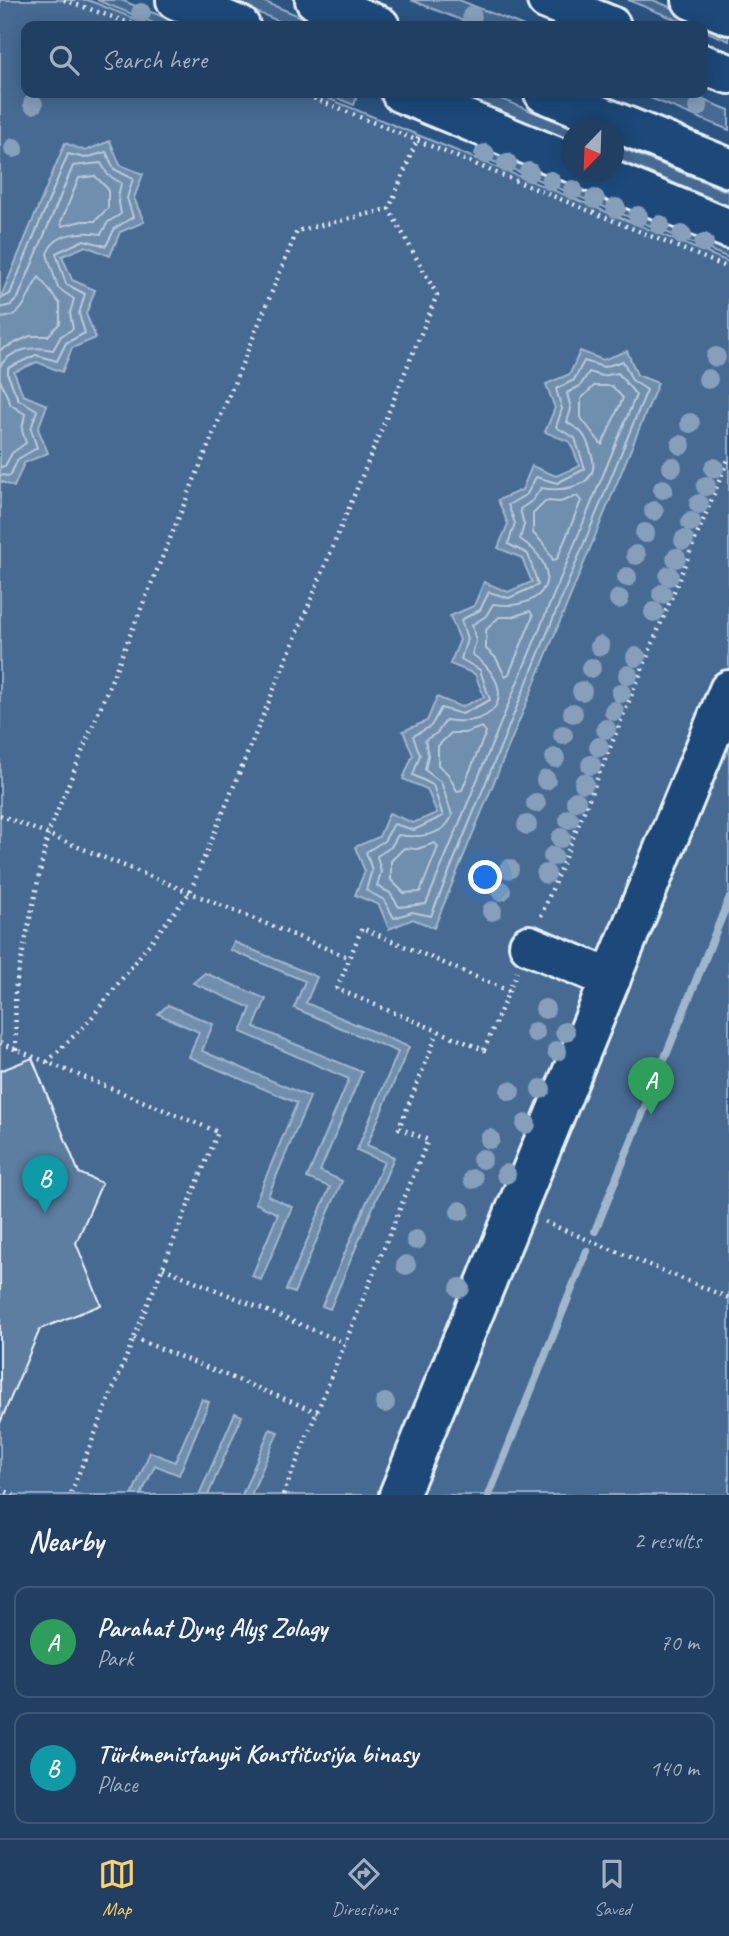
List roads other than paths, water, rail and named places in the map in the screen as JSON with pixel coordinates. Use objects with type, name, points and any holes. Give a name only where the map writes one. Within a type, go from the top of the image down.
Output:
[{"type":"street","points":[[176,0],[228,21]]},
{"type":"street","points":[[315,0],[368,21]]},
{"type":"street","points":[[547,0],[599,21]]},
{"type":"street","points":[[692,0],[729,15]]},
{"type":"street","points":[[708,66],[729,74]]},
{"type":"street","points":[[556,98],[729,168]]},
{"type":"street","points":[[416,99],[561,158]]},
{"type":"street","points":[[615,182],[729,229]]},
{"type":"street","points":[[400,1495],[729,690]]},
{"type":"street","points":[[529,945],[611,979]]},
{"type":"water","points":[[110,141],[120,165],[143,174],[134,198],[144,222],[120,232],[110,256],[86,246],[62,256],[72,280],[95,290],[86,314],[96,338],[72,348],[62,372],[37,362],[14,372],[23,395],[47,405],[38,429],[48,453],[24,463],[14,487],[0,481],[0,299],[65,143],[85,151]]},
{"type":"water","points":[[580,351],[603,360],[627,351],[637,375],[658,383],[434,928],[413,919],[389,929],[379,905],[355,895],[365,871],[355,847],[379,837],[389,813],[413,823],[437,813],[427,789],[403,779],[413,755],[403,731],[427,721],[437,697],[461,707],[484,697],[475,674],[450,664],[460,640],[450,616],[474,606],[484,582],[508,592],[532,582],[522,558],[498,548],[508,524],[498,500],[522,490],[532,466],[556,476],[580,466],[570,442],[545,432],[555,408],[546,384],[570,374]]},
{"type":"water","points":[[234,942],[317,977],[306,1003],[409,1047],[367,1145],[394,1157],[330,1309],[322,1306],[384,1162],[357,1150],[398,1052],[294,1008],[305,981],[230,950]]},
{"type":"water","points":[[205,973],[266,999],[254,1027],[362,1072],[320,1171],[342,1181],[294,1293],[286,1290],[330,1187],[307,1178],[349,1079],[241,1032],[251,1008],[193,983]]},
{"type":"water","points":[[168,1005],[213,1024],[202,1051],[310,1097],[268,1196],[292,1207],[261,1280],[252,1276],[278,1214],[255,1203],[297,1103],[189,1057],[199,1032],[158,1014]]},
{"type":"water","points":[[202,1399],[209,1402],[179,1475],[155,1465],[141,1495],[132,1495],[150,1452],[175,1462]]},
{"type":"water","points":[[235,1413],[242,1416],[208,1495],[199,1495]]},
{"type":"water","points":[[270,1429],[278,1432],[251,1495],[242,1495]]},
{"type":"waterway","points":[[595,1231],[729,899]]},
{"type":"waterway","points":[[489,1495],[587,1251]]},
{"type":"place","name":"Parahat Dynç Alyş Zolagy","points":[[651,1115]]},
{"type":"place","name":"Türkmenistanyň Konstitusiýa binasy","points":[[45,1213]]}]
